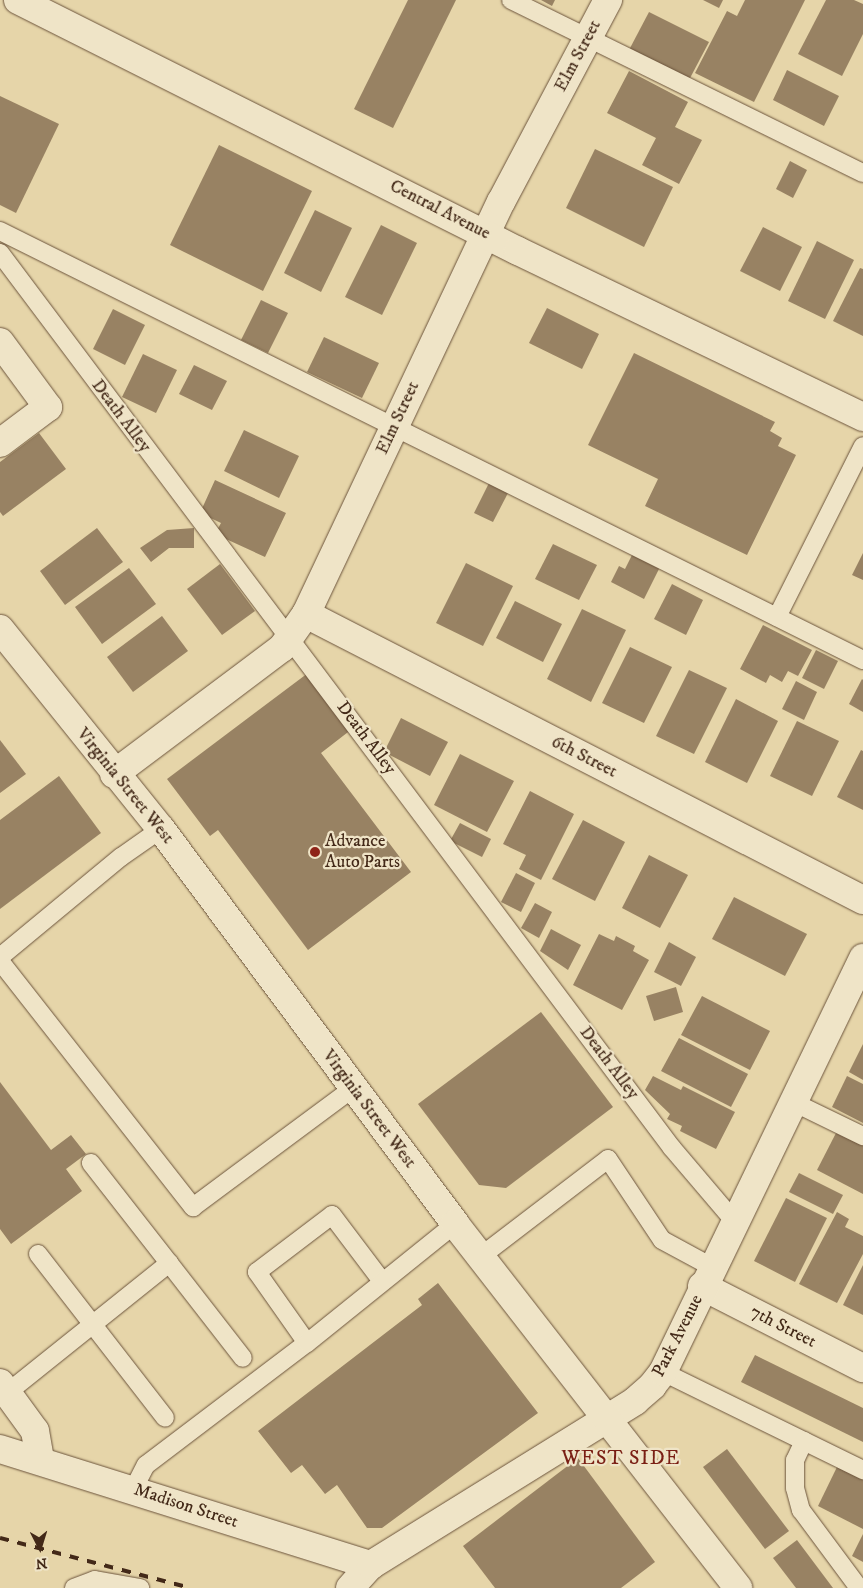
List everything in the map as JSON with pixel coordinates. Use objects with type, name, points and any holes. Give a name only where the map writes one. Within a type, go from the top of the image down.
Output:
[{"type":"street","name":"Central Avenue","points":[[18,0],[486,234],[863,417]]},
{"type":"street","name":"Elm Street","points":[[114,774],[282,648],[306,614],[486,234],[608,0]]},
{"type":"street","points":[[0,342],[48,407],[0,443]]},
{"type":"street","name":"6th Street","points":[[306,614],[863,900]]},
{"type":"street","name":"Virginia Street West","points":[[0,630],[114,774],[161,829],[480,1257],[604,1419],[738,1588]]},
{"type":"street","name":"Park Avenue","points":[[350,1588],[371,1565],[635,1401],[663,1372],[707,1277],[863,958]]},
{"type":"street","name":"7th Street","points":[[707,1277],[863,1368]]},
{"type":"street","points":[[4,1388],[35,1431],[40,1460]]},
{"type":"street","name":"Madison Street","points":[[0,1449],[371,1565]]},
{"type":"lane","points":[[511,0],[863,173]]},
{"type":"lane","points":[[0,232],[863,660]]},
{"type":"lane","name":"Death Alley","points":[[0,253],[672,1148],[735,1222]]},
{"type":"lane","points":[[777,617],[863,446]]},
{"type":"lane","points":[[0,957],[161,829]]},
{"type":"lane","points":[[0,961],[193,1207],[353,1088]]},
{"type":"lane","points":[[793,1102],[863,1136]]},
{"type":"lane","points":[[480,1257],[608,1159],[662,1240],[707,1277]]},
{"type":"lane","points":[[91,1163],[243,1358]]},
{"type":"lane","points":[[307,1342],[258,1272],[332,1215],[382,1281]]},
{"type":"lane","points":[[133,1490],[146,1464],[307,1342],[455,1224]]},
{"type":"lane","points":[[38,1254],[165,1418]]},
{"type":"lane","points":[[4,1388],[92,1325],[169,1263]]},
{"type":"lane","points":[[663,1372],[863,1470]]},
{"type":"lane","points":[[804,1441],[795,1460],[794,1488],[801,1510],[859,1588]]},
{"type":"lane","points":[[74,1588],[95,1580],[140,1588]]},
{"type":"building","points":[[408,0],[456,0],[393,128],[354,109]]},
{"type":"building","points":[[541,0],[555,0],[552,6]]},
{"type":"building","points":[[703,0],[723,0],[719,8]]},
{"type":"building","points":[[745,0],[805,0],[754,102],[695,73],[727,11],[737,16]]},
{"type":"building","points":[[826,0],[854,0],[863,4],[863,34],[842,76],[798,54]]},
{"type":"building","points":[[649,12],[709,42],[689,80],[629,50]]},
{"type":"building","points":[[787,70],[839,96],[824,126],[773,100]]},
{"type":"building","points":[[629,71],[688,102],[675,127],[702,140],[679,184],[642,165],[656,138],[607,113]]},
{"type":"building","points":[[0,96],[59,124],[16,213],[0,205]]},
{"type":"building","points":[[219,145],[312,191],[263,291],[170,245]]},
{"type":"building","points":[[595,149],[673,187],[644,247],[566,208]]},
{"type":"building","points":[[790,161],[807,170],[793,198],[776,189]]},
{"type":"building","points":[[315,210],[352,228],[321,292],[284,273]]},
{"type":"building","points":[[381,225],[417,243],[382,315],[345,297]]},
{"type":"building","points":[[763,227],[802,247],[780,291],[740,271]]},
{"type":"building","points":[[817,241],[854,260],[825,319],[788,301]]},
{"type":"building","points":[[860,268],[863,269],[863,336],[833,321]]},
{"type":"building","points":[[261,300],[288,313],[268,353],[241,340]]},
{"type":"building","points":[[547,308],[599,334],[582,369],[529,343]]},
{"type":"building","points":[[113,309],[145,325],[125,365],[93,349]]},
{"type":"building","points":[[324,337],[379,363],[362,398],[307,372]]},
{"type":"building","points":[[634,353],[775,422],[770,431],[782,438],[778,446],[796,455],[747,555],[645,506],[658,479],[588,445]]},
{"type":"building","points":[[143,354],[177,370],[156,413],[122,397]]},
{"type":"building","points":[[194,365],[227,381],[212,410],[179,394]]},
{"type":"building","points":[[244,430],[299,456],[279,498],[224,471]]},
{"type":"building","points":[[39,433],[66,469],[3,516],[0,512],[0,462]]},
{"type":"building","points":[[215,480],[286,513],[265,557],[215,534],[221,523],[200,513]]},
{"type":"building","points":[[489,483],[508,493],[493,522],[474,513]]},
{"type":"building","points":[[97,528],[123,562],[65,605],[40,571]]},
{"type":"building","points":[[194,528],[194,548],[169,548],[151,562],[140,548],[167,530]]},
{"type":"building","points":[[553,544],[597,565],[579,600],[535,579]]},
{"type":"building","points":[[633,553],[660,567],[644,599],[611,582],[619,566],[625,569]]},
{"type":"building","points":[[863,553],[863,580],[852,575]]},
{"type":"building","points":[[466,563],[513,586],[483,646],[436,623]]},
{"type":"building","points":[[220,564],[255,611],[222,635],[187,589]]},
{"type":"building","points":[[129,568],[156,604],[102,644],[75,607]]},
{"type":"building","points":[[672,584],[703,600],[686,635],[654,619]]},
{"type":"building","points":[[515,601],[562,624],[543,662],[496,638]]},
{"type":"building","points":[[582,609],[626,630],[591,702],[547,679]]},
{"type":"building","points":[[162,616],[188,651],[133,692],[107,657]]},
{"type":"building","points":[[763,625],[812,650],[798,676],[788,671],[782,682],[770,675],[766,683],[740,669]]},
{"type":"building","points":[[630,647],[672,667],[644,723],[602,703]]},
{"type":"building","points":[[816,650],[838,661],[824,689],[802,678]]},
{"type":"building","points":[[689,670],[727,688],[694,754],[656,736]]},
{"type":"building","name":"Advance Auto Parts","points":[[308,673],[352,729],[321,753],[411,872],[308,950],[218,830],[210,836],[167,779]]},
{"type":"building","points":[[863,680],[863,712],[849,704]]},
{"type":"building","points":[[796,681],[817,692],[804,720],[782,709]]},
{"type":"building","points":[[736,699],[778,721],[747,783],[705,762]]},
{"type":"building","points":[[401,718],[448,742],[430,776],[384,752]]},
{"type":"building","points":[[797,721],[839,741],[812,796],[770,776]]},
{"type":"building","points":[[0,740],[26,774],[0,793]]},
{"type":"building","points":[[861,750],[863,751],[863,810],[837,797]]},
{"type":"building","points":[[460,754],[514,781],[487,832],[434,805]]},
{"type":"building","points":[[59,776],[101,833],[0,909],[0,820]]},
{"type":"building","points":[[530,791],[574,814],[541,880],[519,869],[526,855],[503,844]]},
{"type":"building","points":[[583,820],[625,842],[595,901],[552,879]]},
{"type":"building","points":[[460,823],[491,839],[482,857],[450,841]]},
{"type":"building","points":[[649,855],[688,875],[660,928],[622,908]]},
{"type":"building","points":[[516,873],[535,883],[521,912],[501,902]]},
{"type":"building","points":[[734,897],[807,934],[785,976],[712,939]]},
{"type":"building","points":[[535,903],[552,912],[539,938],[521,928]]},
{"type":"building","points":[[551,929],[581,945],[568,970],[540,951]]},
{"type":"building","points":[[599,934],[614,941],[616,936],[635,946],[633,951],[649,960],[622,1010],[573,985]]},
{"type":"building","points":[[669,942],[696,957],[681,986],[654,972]]},
{"type":"building","points":[[676,987],[683,1012],[654,1021],[646,996]]},
{"type":"building","points":[[702,996],[770,1031],[750,1070],[681,1035]]},
{"type":"building","points":[[541,1012],[613,1107],[506,1188],[479,1185],[418,1104]]},
{"type":"building","points":[[679,1038],[748,1074],[731,1107],[661,1071]]},
{"type":"building","points":[[863,1044],[863,1080],[849,1072]]},
{"type":"building","points":[[653,1076],[681,1090],[683,1086],[735,1112],[716,1149],[680,1131],[682,1126],[667,1119],[670,1114],[645,1090]]},
{"type":"building","points":[[847,1076],[863,1084],[863,1123],[832,1107]]},
{"type":"building","points":[[0,1082],[51,1150],[71,1135],[86,1154],[66,1169],[82,1191],[11,1244],[0,1229]]},
{"type":"building","points":[[836,1133],[863,1146],[863,1194],[817,1170]]},
{"type":"building","points":[[799,1173],[843,1195],[833,1214],[789,1192]]},
{"type":"building","points":[[786,1198],[827,1218],[795,1282],[754,1261]]},
{"type":"building","points":[[837,1212],[849,1219],[845,1227],[863,1236],[863,1254],[837,1303],[799,1284]]},
{"type":"building","points":[[863,1265],[863,1315],[843,1305]]},
{"type":"building","points":[[438,1283],[538,1413],[382,1528],[367,1528],[337,1485],[325,1494],[302,1465],[291,1473],[258,1431],[422,1305],[418,1299]]},
{"type":"building","points":[[755,1355],[863,1408],[863,1442],[741,1382]]},
{"type":"building","points":[[727,1449],[789,1531],[765,1549],[703,1467]]},
{"type":"building","points":[[578,1458],[655,1562],[621,1588],[495,1588],[463,1546]]},
{"type":"building","points":[[837,1467],[863,1480],[863,1529],[818,1506]]},
{"type":"building","points":[[863,1534],[863,1562],[852,1556]]},
{"type":"building","points":[[797,1540],[833,1588],[796,1588],[773,1558]]},
{"type":"railway","points":[[0,1538],[190,1588]]},
{"type":"place","name":"Advance Auto Parts","points":[[315,852]]},
{"type":"district","name":"WEST SIDE","points":[[621,1458]]}]
